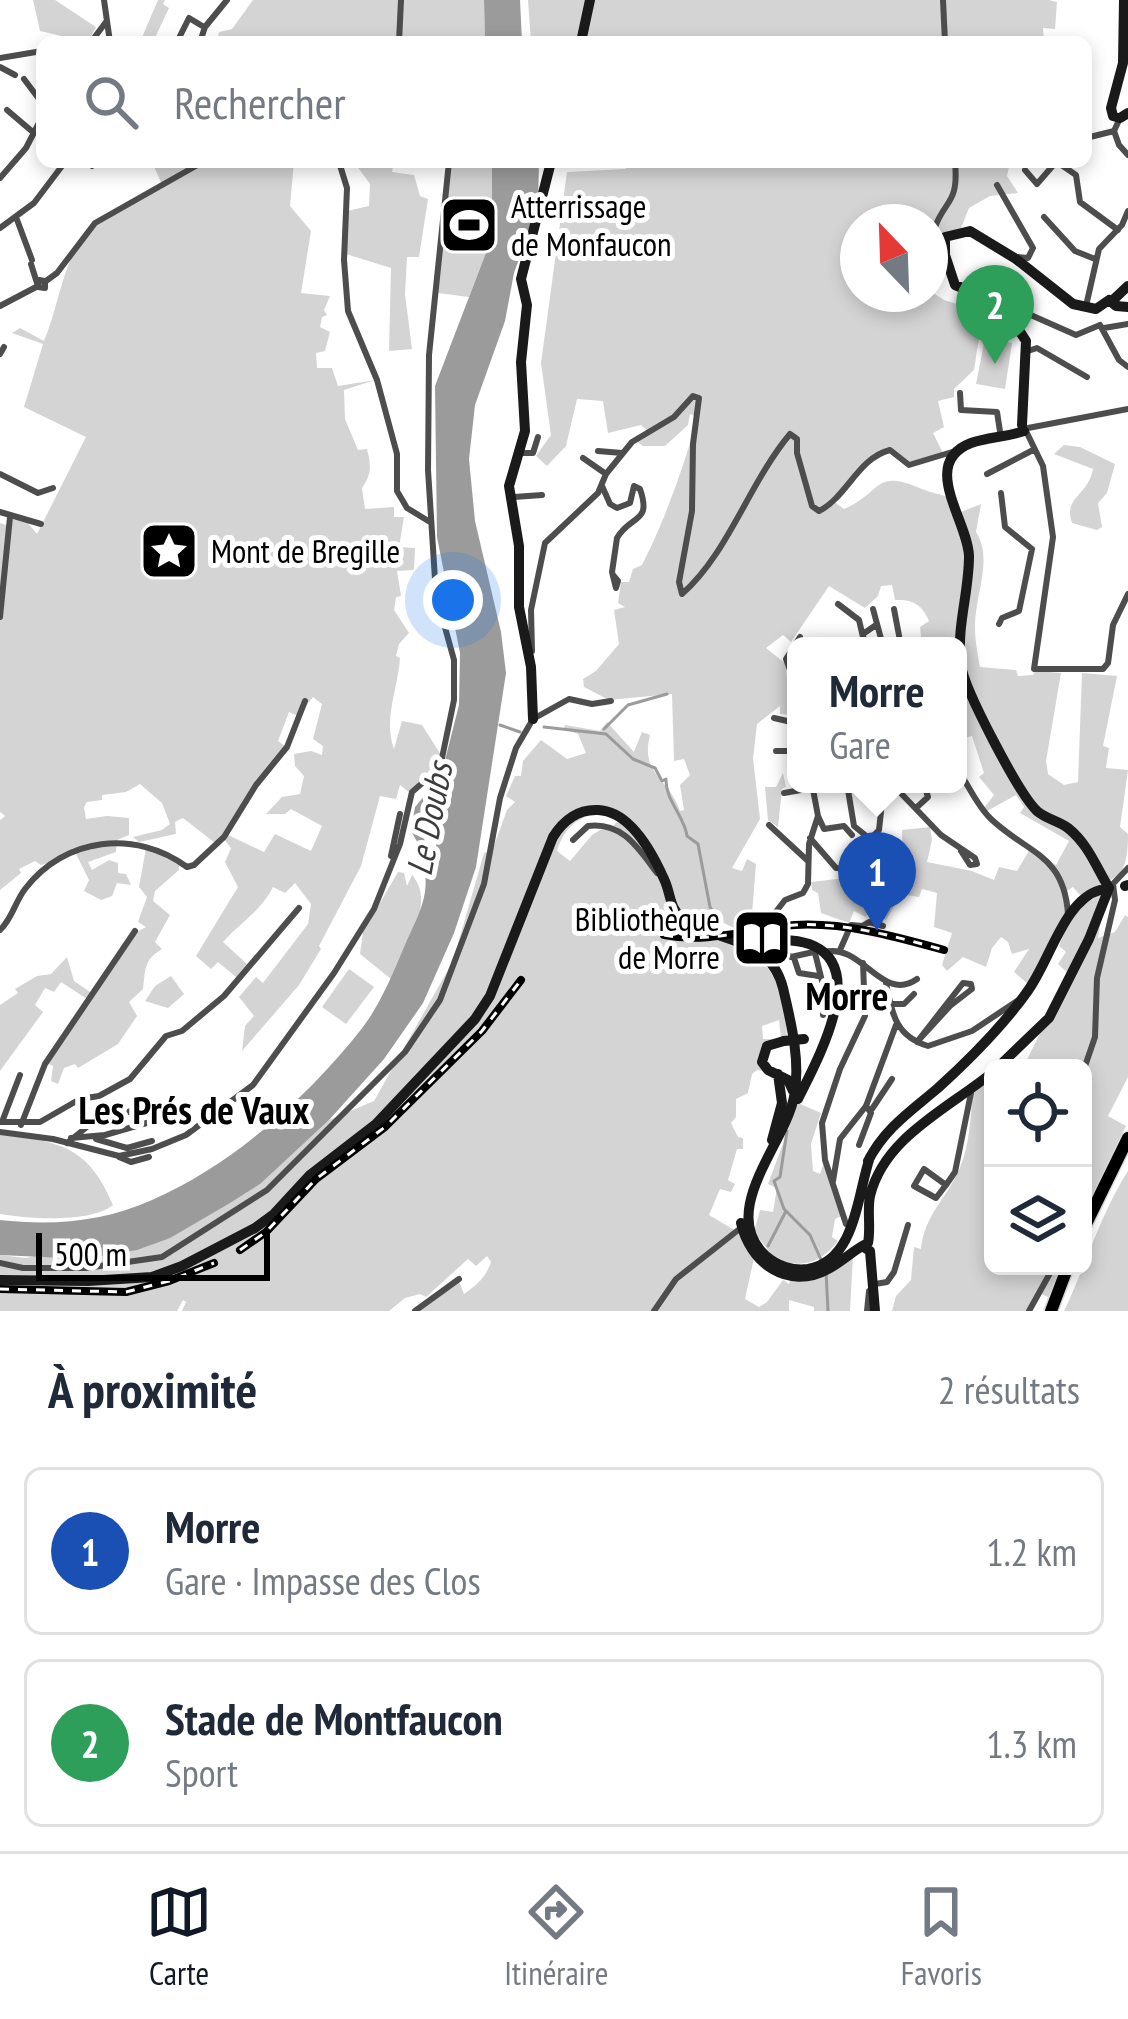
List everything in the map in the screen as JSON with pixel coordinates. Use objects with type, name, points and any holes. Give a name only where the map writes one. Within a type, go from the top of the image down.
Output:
[{"type":"main road","points":[[1092,1212],[1128,1138]]},
{"type":"main road","points":[[1051,1311],[1065,1275]]},
{"type":"street","points":[[104,0],[109,36]]},
{"type":"street","points":[[202,36],[227,0]]},
{"type":"street","points":[[399,36],[401,0]]},
{"type":"street","points":[[582,36],[590,0]]},
{"type":"street","points":[[943,0],[945,36]]},
{"type":"street","points":[[1124,0],[1124,63]]},
{"type":"street","points":[[180,36],[189,18],[205,27]]},
{"type":"street","points":[[96,36],[106,22]]},
{"type":"street","points":[[1128,46],[1111,108],[1121,121],[1119,145],[1128,155]]},
{"type":"street","points":[[0,62],[36,53]]},
{"type":"street","points":[[0,62],[15,75]]},
{"type":"street","points":[[24,79],[36,95]]},
{"type":"street","points":[[8,110],[34,133]]},
{"type":"street","points":[[1092,135],[1121,121]]},
{"type":"street","points":[[0,178],[36,129]]},
{"type":"street","points":[[0,228],[34,203],[60,168]]},
{"type":"street","points":[[0,306],[61,268],[94,223],[191,168]]},
{"type":"street","points":[[341,168],[347,188],[344,279],[349,315],[375,375],[397,454],[397,491],[407,508],[430,522]]},
{"type":"street","points":[[119,1156],[181,1137],[254,1084],[374,909],[400,844],[412,792],[437,770],[453,713],[455,668],[436,595],[430,522],[429,355],[448,168]]},
{"type":"street","points":[[0,1263],[23,1268],[86,1268],[142,1262],[179,1249],[267,1190],[405,1052],[433,1013],[484,884],[500,798],[516,748],[532,719],[519,607],[515,504],[517,453],[525,431],[521,362],[526,305],[521,280],[549,168]]},
{"type":"street","points":[[948,204],[954,193],[955,168]]},
{"type":"street","points":[[1024,170],[1040,187],[1053,168]]},
{"type":"street","points":[[1066,168],[1076,175],[1080,202],[1118,230]]},
{"type":"street","points":[[948,238],[970,231],[1020,259],[1033,252],[998,185]]},
{"type":"street","points":[[1128,212],[1095,260],[1090,303],[1116,355],[1128,367]]},
{"type":"street","points":[[16,217],[40,284]]},
{"type":"street","points":[[1044,217],[1075,251],[1095,260]]},
{"type":"street","points":[[1118,230],[1128,227]]},
{"type":"street","points":[[998,248],[1073,304],[1110,301],[1128,286]]},
{"type":"street","points":[[948,256],[955,285],[1002,304],[1028,351],[1020,430]]},
{"type":"street","points":[[1110,301],[1128,307]]},
{"type":"street","points":[[1010,314],[1020,310],[1076,335],[1128,324]]},
{"type":"street","points":[[1028,351],[1037,348],[1087,377]]},
{"type":"street","points":[[960,393],[961,410],[997,412],[1020,430],[1042,466],[1052,550],[1034,669],[1103,669],[1113,625],[1128,599]]},
{"type":"street","points":[[528,659],[542,547],[602,486],[606,474],[636,439],[674,418],[693,396],[698,396],[700,412],[680,593],[687,593],[692,581],[711,564],[742,505],[790,434],[797,439],[812,506],[820,512],[856,471],[884,450],[907,465],[976,441],[1128,409]]},
{"type":"street","points":[[517,453],[533,453],[538,437]]},
{"type":"street","points":[[987,474],[1034,450]]},
{"type":"street","points":[[598,451],[622,453]]},
{"type":"street","points":[[955,452],[946,474],[967,537],[969,560],[959,637]]},
{"type":"street","points":[[583,458],[606,474]]},
{"type":"street","points":[[0,474],[38,493],[53,488]]},
{"type":"street","points":[[602,486],[617,508],[630,503],[634,486],[645,503],[641,516],[618,536],[613,574]]},
{"type":"street","points":[[1001,493],[1005,527],[1031,549],[1052,550]]},
{"type":"street","points":[[515,504],[542,495]]},
{"type":"street","points":[[0,512],[41,524]]},
{"type":"street","points":[[0,617],[10,517]]},
{"type":"street","points":[[999,624],[1021,607],[1031,549]]},
{"type":"street","points":[[838,604],[859,620],[862,637]]},
{"type":"street","points":[[873,609],[880,637]]},
{"type":"street","points":[[894,609],[899,637]]},
{"type":"street","points":[[866,637],[876,625]]},
{"type":"street","points":[[967,687],[1033,807],[1069,829],[1115,887],[1097,978],[1095,1037],[1087,1059]]},
{"type":"street","points":[[532,719],[569,700],[611,701]]},
{"type":"street","points":[[0,930],[29,884],[65,856],[122,840],[194,865],[224,837],[256,784],[287,746],[305,701]]},
{"type":"street","points":[[774,718],[787,721]]},
{"type":"street","points":[[776,751],[787,751]]},
{"type":"street","points":[[0,1280],[152,1276],[182,1266],[269,1219],[310,1175],[376,1124],[475,1019],[490,996],[553,837],[565,821],[582,812],[603,810],[623,820],[662,875],[678,915],[762,953],[777,972],[795,1058],[788,1116],[753,1201],[751,1219],[758,1243],[780,1262],[814,1264],[838,1249],[869,1157],[899,1119],[954,1073],[1023,998],[1057,942],[1070,907],[1056,868],[987,815],[967,784]]},
{"type":"street","points":[[813,793],[824,829],[844,826],[851,835]]},
{"type":"street","points":[[848,793],[854,826],[866,838],[876,838],[885,793]]},
{"type":"street","points":[[896,793],[961,851]]},
{"type":"street","points":[[916,808],[927,800],[926,793]]},
{"type":"street","points":[[392,859],[400,814]]},
{"type":"street","points":[[818,816],[810,838],[806,890],[781,904],[769,922],[769,940],[794,958],[840,950],[886,983],[906,986],[917,980]]},
{"type":"street","points":[[769,825],[808,861]]},
{"type":"street","points":[[573,839],[588,826],[607,826],[627,836],[662,875]]},
{"type":"street","points":[[810,838],[836,868],[858,869]]},
{"type":"street","points":[[1006,1059],[1049,1018],[1128,868]]},
{"type":"street","points":[[1070,907],[1115,887]]},
{"type":"street","points":[[1,1125],[40,1122],[130,1079],[166,1036],[182,1031],[224,996],[298,908]]},
{"type":"street","points":[[840,950],[850,925],[883,926]]},
{"type":"street","points":[[21,1125],[45,1064],[135,931]]},
{"type":"street","points":[[738,940],[800,941],[820,952],[839,984],[837,1004],[751,1200],[748,1220],[753,1239],[772,1261],[796,1269],[824,1264],[854,1238],[868,1248],[875,1284],[871,1311]]},
{"type":"street","points":[[820,952],[823,1015]]},
{"type":"street","points":[[794,958],[799,973],[818,976]]},
{"type":"street","points":[[846,1224],[825,1160],[822,1123],[834,1083],[865,1016],[863,963]]},
{"type":"street","points":[[886,983],[896,1024],[928,1046],[968,1032],[1023,998]]},
{"type":"street","points":[[917,1042],[963,983],[971,983],[972,989],[937,1018]]},
{"type":"street","points":[[889,1004],[904,1004],[914,996]]},
{"type":"street","points":[[859,1145],[896,1024]]},
{"type":"street","points":[[788,1116],[791,1084],[764,1066],[762,1055],[767,1046],[825,1033]]},
{"type":"street","points":[[778,1074],[795,1058]]},
{"type":"street","points":[[778,1074],[782,1103],[769,1148],[747,1188],[742,1227],[756,1257],[766,1267],[789,1276],[818,1274],[870,1240],[871,1193],[886,1159],[902,1141],[984,1079]]},
{"type":"street","points":[[1,1125],[20,1075]]},
{"type":"street","points":[[832,1185],[840,1138],[892,1079]]},
{"type":"street","points":[[946,1185],[924,1169],[914,1186],[936,1198],[946,1185],[955,1172],[972,1089]]},
{"type":"street","points":[[69,1140],[93,1122],[145,1107]]},
{"type":"street","points":[[69,1140],[150,1122]]},
{"type":"street","points":[[1,1125],[69,1140],[130,1162],[149,1157]]},
{"type":"street","points":[[135,1126],[140,1145]]},
{"type":"street","points":[[92,1138],[127,1148],[152,1141]]},
{"type":"street","points":[[847,1241],[869,1157]]},
{"type":"street","points":[[875,1284],[886,1282],[894,1272],[908,1225]]},
{"type":"street","points":[[654,1311],[676,1279],[742,1227]]},
{"type":"street","points":[[871,1311],[873,1270]]},
{"type":"street","points":[[1029,1311],[1049,1275]]},
{"type":"street","points":[[415,1311],[459,1279]]},
{"type":"shaded area","points":[[33,0],[55,0],[96,27],[91,36],[40,31]]},
{"type":"shaded area","points":[[158,0],[165,0],[169,8],[156,36],[143,36]]},
{"type":"shaded area","points":[[253,0],[484,0],[485,36],[218,36],[232,29]]},
{"type":"shaded area","points":[[484,0],[520,0],[522,36],[485,36]]},
{"type":"shaded area","points":[[528,0],[1057,2],[1055,29],[1043,28],[1044,36],[531,36]]},
{"type":"shaded area","points":[[155,168],[293,168],[290,206],[311,231],[301,293],[330,296],[320,327],[330,332],[325,351],[316,353],[317,368],[332,368],[338,386],[375,380],[344,390],[345,419],[358,450],[367,449],[369,460],[362,488],[365,509],[394,507],[394,517],[404,517],[399,547],[415,548],[414,570],[397,571],[401,596],[396,597],[394,610],[409,633],[396,656],[400,658],[391,738],[394,749],[402,721],[422,725],[441,755],[434,771],[410,793],[400,785],[396,799],[380,796],[361,866],[321,949],[299,985],[242,1051],[245,1026],[254,1016],[239,997],[256,977],[263,983],[308,924],[311,904],[295,883],[285,893],[273,887],[223,942],[247,964],[236,977],[218,962],[211,969],[196,956],[238,887],[225,862],[231,848],[223,838],[215,843],[183,818],[175,822],[176,834],[139,842],[133,837],[170,824],[162,803],[140,784],[126,792],[102,795],[102,800],[84,807],[86,819],[129,818],[129,835],[117,840],[116,852],[88,862],[92,870],[109,860],[118,863],[118,873],[126,874],[131,885],[117,883],[112,896],[101,900],[84,891],[89,880],[73,848],[58,860],[41,865],[35,861],[19,869],[21,873],[0,890],[0,820],[5,816],[0,812],[0,523],[9,526],[10,519],[27,522],[37,534],[86,437],[24,407],[43,344],[12,333],[20,328],[44,341],[79,244],[112,212],[163,187]],"holes":[[[313,697],[322,704],[313,739],[323,746],[322,755],[311,751],[294,754],[295,766],[304,776],[300,794],[282,797],[266,814],[285,814],[291,809],[322,826],[311,851],[275,834],[264,852],[226,834],[285,746],[278,741],[289,712],[298,716]]]},
{"type":"shaded area","points":[[358,168],[393,168],[392,172],[414,175],[420,196],[428,199],[419,257],[407,257],[405,294],[412,349],[389,351],[391,268],[346,254],[347,211],[369,206],[370,184]]},
{"type":"shaded area","name":"Atterrissage de Monfaucon","points":[[448,168],[492,168],[492,237],[469,297],[438,293]]},
{"type":"shaded area","points":[[492,168],[539,168],[538,205],[475,405],[469,459],[475,521],[506,673],[476,867],[423,1003],[384,1059],[329,1120],[260,1184],[230,1203],[170,1238],[137,1250],[84,1259],[0,1255],[0,1220],[96,1218],[152,1200],[212,1168],[268,1126],[342,1053],[369,1018],[391,977],[424,899],[419,850],[427,847],[436,852],[438,793],[425,807],[425,842],[419,845],[411,831],[415,807],[441,776],[459,705],[460,653],[437,537],[435,386],[492,237]]},
{"type":"shaded area","points":[[1009,168],[1007,176],[1018,193],[990,196],[969,208],[961,228],[948,233],[948,204],[840,204],[840,312],[948,312],[948,301],[983,312],[974,370],[954,389],[954,397],[938,401],[944,427],[933,433],[943,453],[905,463],[894,451],[859,471],[833,501],[844,509],[880,484],[895,481],[949,498],[956,514],[981,504],[976,532],[983,567],[975,616],[980,667],[1016,670],[1018,676],[1035,671],[1061,673],[1046,761],[1048,774],[1064,785],[1078,782],[1082,673],[1117,676],[1103,746],[1109,748],[1106,768],[1128,770],[1120,827],[1128,834],[1122,869],[1080,895],[1073,887],[1064,893],[1066,914],[1028,984],[1014,972],[1029,949],[1012,954],[1001,937],[986,967],[963,957],[947,971],[942,965],[952,933],[934,927],[937,893],[922,889],[919,897],[901,894],[886,920],[869,911],[866,917],[854,911],[849,923],[821,913],[811,882],[846,878],[848,873],[867,869],[882,843],[902,849],[902,830],[930,827],[927,862],[994,880],[999,867],[1017,871],[1030,849],[1056,865],[1069,841],[1020,813],[1024,807],[1016,795],[987,811],[984,808],[994,795],[979,777],[984,773],[972,736],[967,737],[967,637],[921,637],[920,627],[929,621],[926,615],[916,604],[895,600],[892,585],[881,586],[865,608],[829,586],[794,637],[783,635],[766,648],[786,664],[787,714],[780,714],[780,706],[757,724],[753,758],[760,819],[732,868],[742,871],[747,859],[756,864],[752,914],[759,915],[766,927],[734,933],[734,928],[708,915],[691,921],[673,904],[667,907],[673,931],[679,936],[729,941],[756,955],[774,979],[784,1007],[787,1038],[781,1038],[779,1020],[762,1026],[763,1039],[772,1039],[762,1047],[766,1072],[752,1074],[748,1093],[736,1099],[736,1117],[731,1123],[743,1138],[743,1149],[737,1149],[728,1180],[735,1184],[731,1192],[720,1189],[709,1215],[741,1234],[754,1258],[745,1299],[759,1307],[783,1280],[789,1284],[791,1278],[853,1256],[850,1311],[814,1311],[814,1307],[789,1300],[789,1311],[420,1311],[459,1281],[464,1294],[473,1287],[489,1267],[487,1256],[476,1266],[468,1259],[426,1297],[405,1298],[389,1311],[182,1311],[183,1300],[177,1311],[0,1311],[0,1255],[26,1258],[188,1227],[260,1183],[329,1120],[374,1101],[453,961],[484,853],[492,851],[507,810],[515,802],[506,796],[515,776],[521,776],[523,761],[541,740],[567,759],[586,753],[578,734],[564,729],[565,725],[600,731],[607,722],[634,752],[642,732],[650,735],[652,767],[680,811],[684,810],[680,785],[690,775],[684,759],[674,761],[672,694],[609,700],[584,687],[583,679],[619,644],[614,610],[625,607],[618,603],[621,582],[629,582],[651,547],[698,417],[690,414],[688,425],[665,446],[643,446],[635,440],[647,430],[641,425],[608,433],[603,401],[577,399],[566,446],[547,466],[536,456],[551,435],[541,363],[567,172]],"holes":[[[596,812],[619,820],[610,829],[605,827],[570,861],[557,851],[567,831],[589,815]]]},
{"type":"shaded area","points":[[985,338],[1012,343],[1005,389],[976,384]]},
{"type":"shaded area","points":[[1064,445],[1080,447],[1115,464],[1107,493],[1098,503],[1102,527],[1097,530],[1072,523],[1071,507],[1093,469],[1054,454]]},
{"type":"shaded area","points":[[783,773],[786,787],[778,827],[768,820],[765,787],[776,787]]},
{"type":"shaded area","points":[[146,848],[179,863],[179,870],[155,891],[153,901],[170,915],[155,942],[162,949],[148,961],[143,989],[129,1002],[137,1016],[118,1044],[78,1068],[75,1064],[64,1068],[58,1084],[51,1081],[53,1066],[47,1063],[87,999],[61,982],[54,992],[45,988],[35,1005],[43,1012],[0,1071],[0,1005],[18,993],[15,989],[51,974],[67,957],[74,981],[90,992],[133,934],[146,927],[138,922],[147,897],[139,887]]},
{"type":"shaded area","points":[[398,872],[404,873],[407,886],[412,875],[421,899],[416,926],[391,979],[360,954],[363,932]]},
{"type":"shaded area","points":[[1106,891],[1098,938],[1115,932],[1128,917],[1128,1077],[1108,1116],[1126,1126],[1092,1196],[1092,1059],[1027,1059],[1069,974],[1058,964],[1066,952],[1059,946],[1073,911]]},
{"type":"shaded area","points":[[349,969],[374,987],[346,1024],[322,1007]]},
{"type":"shaded area","points":[[171,976],[184,994],[168,1008],[145,1001],[155,986]]},
{"type":"shaded area","points":[[984,1084],[984,1275],[1060,1275],[1048,1311],[1044,1311],[1048,1297],[1039,1293],[1027,1311],[892,1311],[896,1296],[911,1280],[914,1247],[921,1249],[931,1217],[963,1161],[973,1093]]},
{"type":"shaded area","points":[[798,1103],[821,1113],[811,1144],[813,1171],[820,1174],[824,1162],[841,1216],[835,1219],[832,1237],[838,1241],[818,1259],[794,1264],[775,1259],[754,1232],[760,1210],[773,1212],[777,1188],[768,1184]]},
{"type":"shaded area","points":[[0,1134],[55,1144],[82,1158],[113,1205],[75,1217],[0,1214]]},
{"type":"shaded area","points":[[1128,1171],[1128,1311],[1064,1311],[1079,1275],[1092,1275],[1092,1244]]},
{"type":"waterway","points":[[604,729],[628,705],[667,694]]},
{"type":"waterway","points":[[500,725],[520,732]]},
{"type":"waterway","points":[[544,727],[606,734],[633,759],[655,768],[662,781],[666,779],[687,836],[698,844],[710,907],[722,919]]},
{"type":"waterway","points":[[787,1131],[780,1177],[774,1181],[784,1209],[810,1235],[822,1262]]},
{"type":"waterway","points":[[768,1246],[786,1211]]},
{"type":"waterway","points":[[826,1271],[828,1311]]},
{"type":"railway","points":[[664,935],[714,937],[778,927],[833,926],[944,950]]},
{"type":"railway","points":[[240,1250],[266,1232],[316,1179],[385,1127],[482,1031],[521,980]]},
{"type":"railway","points":[[0,1289],[126,1292],[214,1263]]},
{"type":"place","name":"Atterrissage de Monfaucon","points":[[469,225]]},
{"type":"place","name":"Stade de Montfaucon","points":[[995,364]]},
{"type":"place","name":"Mont de Bregille","points":[[169,551]]},
{"type":"place","name":"Morre","points":[[877,931]]},
{"type":"place","name":"Bibliothèque de Morre","points":[[762,938]]},
{"type":"district","name":"Morre","points":[[847,996]]},
{"type":"district","name":"Les Prés de Vaux","points":[[194,1110]]},
{"type":"water label","name":"Le Doubs","points":[[429,819]]}]
